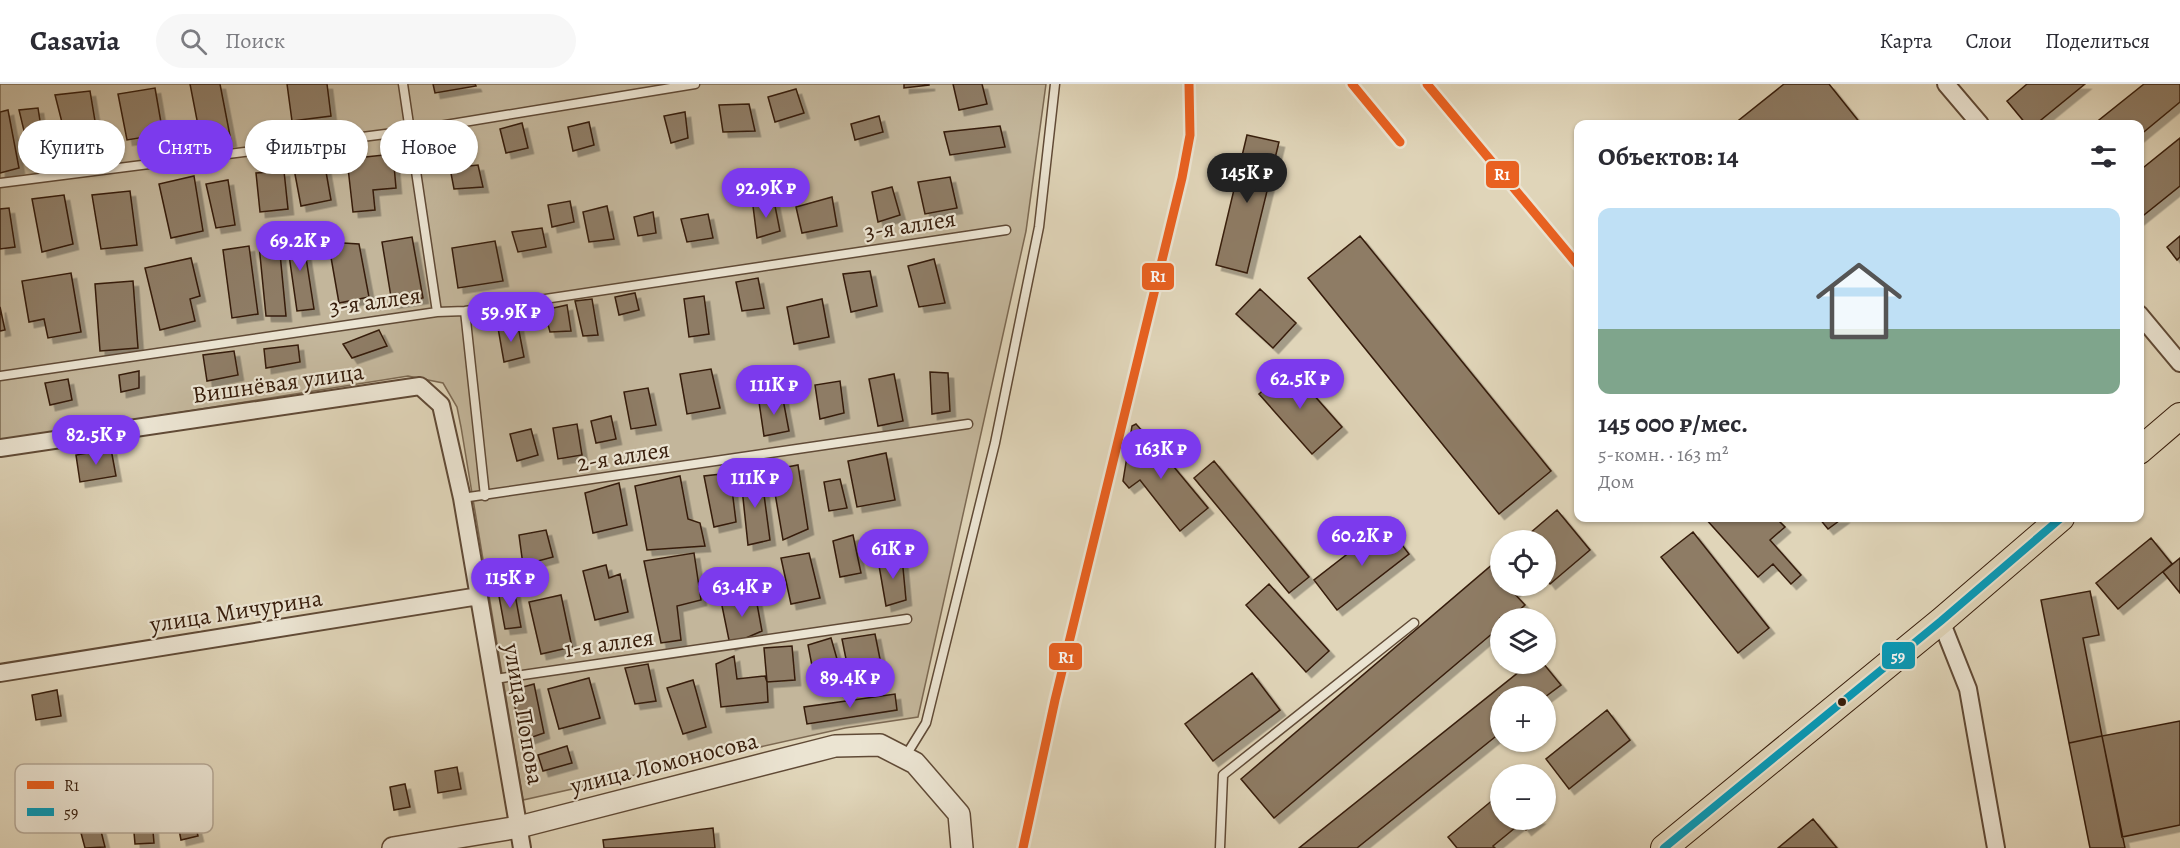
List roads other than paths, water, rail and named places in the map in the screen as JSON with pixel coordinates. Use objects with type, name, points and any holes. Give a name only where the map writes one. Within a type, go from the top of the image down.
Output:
[{"type":"main road","points":[[2144,447],[2180,416]]},
{"type":"main road","points":[[1664,848],[1941,621],[2056,522]]},
{"type":"street","points":[[1946,84],[1977,120]]},
{"type":"street","points":[[2144,320],[2180,363]]},
{"type":"street","name":"Вишнёвая улица","points":[[0,448],[420,386]]},
{"type":"street","name":"улица Попова","points":[[420,386],[441,405],[462,498],[495,679],[520,838]]},
{"type":"street","name":"улица Мичурина","points":[[0,673],[479,596]]},
{"type":"street","points":[[1941,621],[1968,689],[1996,848]]},
{"type":"street","name":"улица Ломоносова","points":[[393,848],[520,838],[835,746],[880,745],[915,763],[959,814],[962,848]]},
{"type":"lane","points":[[403,84],[408,120]]},
{"type":"lane","points":[[476,120],[695,84]]},
{"type":"lane","points":[[904,757],[926,723],[995,443],[1039,227],[1055,84]]},
{"type":"lane","points":[[0,183],[380,135]]},
{"type":"lane","points":[[416,174],[437,312]]},
{"type":"lane","name":"3-я аллея","points":[[0,376],[437,312],[465,311],[1006,230]]},
{"type":"lane","points":[[465,311],[485,496]]},
{"type":"lane","name":"2-я аллея","points":[[462,498],[968,424]]},
{"type":"lane","name":"1-я аллея","points":[[495,679],[908,619]]},
{"type":"lane","points":[[1220,848],[1223,775],[1414,623]]}]
